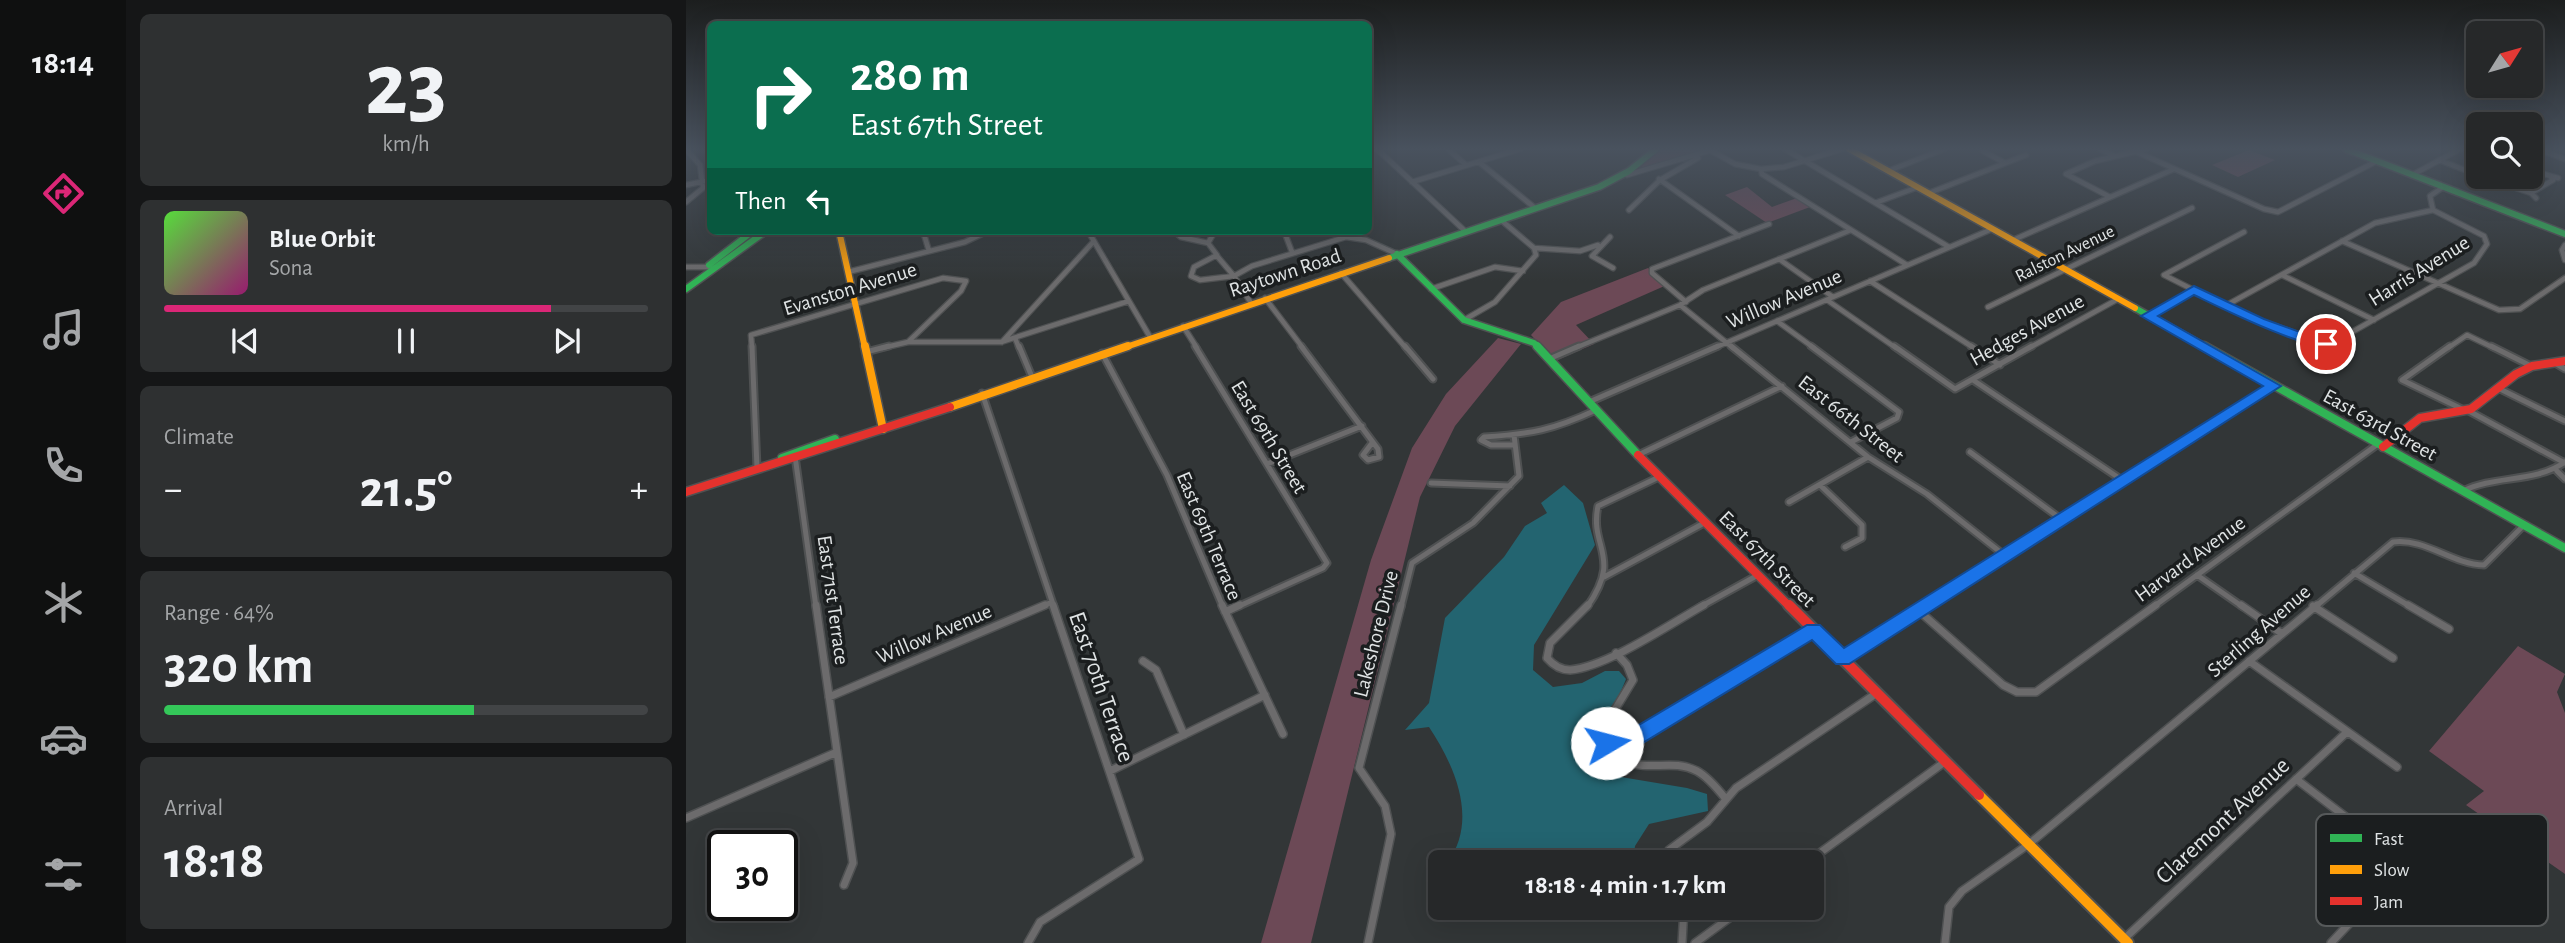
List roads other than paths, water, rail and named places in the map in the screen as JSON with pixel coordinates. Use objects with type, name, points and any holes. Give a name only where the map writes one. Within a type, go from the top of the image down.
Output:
[{"type":"main road","name":"Raytown Road","points":[[686,492],[1581,193]]},
{"type":"main road","name":"East 63rd Street","points":[[1929,193],[2565,548]]},
{"type":"main road","points":[[2458,193],[2565,234]]},
{"type":"main road","points":[[686,282],[748,235]]},
{"type":"main road","points":[[686,289],[761,235]]},
{"type":"main road","points":[[840,235],[882,427]]},
{"type":"main road","name":"East 67th Street","points":[[1397,254],[1464,320],[1534,342],[1659,477],[2126,941]]},
{"type":"main road","points":[[2380,445],[2420,418],[2466,410],[2532,366],[2565,361]]},
{"type":"street","points":[[1424,193],[1465,232]]},
{"type":"street","points":[[1517,193],[1535,208]]},
{"type":"street","points":[[1629,210],[1645,193]]},
{"type":"street","points":[[1679,193],[1739,236],[1769,225]]},
{"type":"street","points":[[1792,193],[1907,265]]},
{"type":"street","points":[[1859,193],[1949,247]]},
{"type":"street","points":[[1875,203],[1902,193]]},
{"type":"street","points":[[2102,193],[2110,197]]},
{"type":"street","points":[[2013,240],[2119,193]]},
{"type":"street","points":[[2230,193],[2274,212],[2284,211],[2317,193]]},
{"type":"street","points":[[2244,232],[2164,275],[2225,306],[2387,218],[2433,210],[2429,203],[2430,196],[2434,193]]},
{"type":"street","points":[[2531,193],[2536,198]]},
{"type":"street","name":"Ralston Avenue","points":[[1988,307],[2192,208]]},
{"type":"street","name":"Harris Avenue","points":[[2225,306],[2326,344],[2334,344],[2435,283],[2474,263],[2484,252],[2487,242],[2479,232],[2433,210]]},
{"type":"street","points":[[1501,220],[1535,250],[1580,251],[1598,245]]},
{"type":"street","name":"Willow Avenue","points":[[1589,402],[1992,229]]},
{"type":"street","points":[[1549,359],[1683,304],[1703,290],[1851,230]]},
{"type":"street","points":[[924,235],[929,251]]},
{"type":"street","points":[[848,272],[971,240],[980,235]]},
{"type":"street","points":[[1090,235],[1150,337]]},
{"type":"street","points":[[1179,235],[1208,243],[1251,303]]},
{"type":"street","points":[[1208,243],[1213,235]]},
{"type":"street","points":[[1286,235],[1292,252]]},
{"type":"street","name":"East 66th Street","points":[[1739,236],[1651,271],[1727,343],[1868,457],[1927,494],[2004,555]]},
{"type":"street","points":[[1217,256],[1194,267],[1190,271],[1191,276],[1200,280],[1234,276],[1251,266],[1346,237],[1366,240],[1397,254]]},
{"type":"street","points":[[1610,237],[1591,256],[1613,268]]},
{"type":"street","points":[[1002,342],[1094,241]]},
{"type":"street","points":[[2342,241],[2503,310],[2520,309],[2565,278]]},
{"type":"street","points":[[2565,245],[2562,250],[2565,260]]},
{"type":"street","points":[[1464,320],[1495,302],[1536,255],[1535,250]]},
{"type":"street","points":[[1779,259],[1833,297]]},
{"type":"street","points":[[686,267],[717,267]]},
{"type":"street","points":[[1431,289],[1495,267],[1523,271]]},
{"type":"street","points":[[1341,273],[1433,379]]},
{"type":"street","points":[[2281,275],[2374,320]]},
{"type":"street","name":"Evanston Avenue","points":[[757,468],[749,337],[943,278],[966,281],[965,286],[908,342]]},
{"type":"street","points":[[1870,281],[2000,365]]},
{"type":"street","points":[[2148,316],[2194,290]]},
{"type":"street","points":[[1265,298],[1372,443]]},
{"type":"street","name":"Hedges Avenue","points":[[1827,300],[1952,388],[1973,380],[2050,334],[2118,299]]},
{"type":"street","points":[[866,352],[908,342],[1002,342],[1129,301]]},
{"type":"street","points":[[1777,321],[1900,414],[1851,442]]},
{"type":"street","name":"East 69th Street","points":[[1183,326],[1326,559],[1325,564],[1225,612]]},
{"type":"street","points":[[2463,491],[2479,482],[2557,471],[2565,462],[2466,410],[2403,382],[2467,335],[2532,366]]},
{"type":"street","points":[[1015,338],[1032,376]]},
{"type":"street","name":"East 69th Terrace","points":[[1102,353],[1167,475],[1225,612],[1283,734]]},
{"type":"street","points":[[2555,363],[2565,369]]},
{"type":"street","points":[[1973,380],[2122,480]]},
{"type":"street","points":[[1638,455],[1782,386]]},
{"type":"street","points":[[1842,658],[2274,386]]},
{"type":"street","points":[[2498,388],[2565,421]]},
{"type":"street","name":"East 70th Terrace","points":[[982,393],[1139,859],[1040,922],[1028,943]]},
{"type":"street","points":[[1513,444],[1491,445],[1481,440],[1484,437],[1549,430],[1596,410]]},
{"type":"street","points":[[1267,464],[1362,426]]},
{"type":"street","points":[[1431,483],[1510,486],[1520,470],[1513,444],[1514,435]]},
{"type":"street","name":"Harvard Avenue","points":[[1918,610],[2003,685],[2020,692],[2036,692],[2380,445]]},
{"type":"street","points":[[1970,452],[2062,519]]},
{"type":"street","name":"East 71st Terrace","points":[[794,456],[853,863],[844,885]]},
{"type":"street","points":[[1789,502],[1868,457]]},
{"type":"street","points":[[2557,471],[2565,479]]},
{"type":"street","points":[[1659,477],[1598,506],[1596,513],[1605,556],[1604,577],[1576,622],[1550,643],[1547,658],[1553,665],[1569,670],[1616,653],[1758,575]]},
{"type":"street","points":[[1820,485],[1860,520],[1864,533],[1862,538],[1845,547]]},
{"type":"street","name":"Lakeshore Drive","points":[[1368,943],[1391,834],[1385,806],[1359,768],[1412,564],[1473,523],[1510,486]]},
{"type":"street","points":[[1604,577],[1706,522]]},
{"type":"street","name":"Sterling Avenue","points":[[1945,943],[1946,919],[1956,897],[2029,845],[2393,542],[2402,540],[2420,543],[2458,563],[2484,565],[2524,526]]},
{"type":"street","points":[[2354,573],[2449,629]]},
{"type":"street","points":[[2197,575],[2281,633]]},
{"type":"street","name":"Willow Avenue","points":[[829,697],[1052,602]]},
{"type":"street","points":[[2313,606],[2393,658]]},
{"type":"street","points":[[1611,752],[1814,630]]},
{"type":"street","points":[[1616,653],[1627,665],[1633,680],[1605,726],[1611,752],[1619,761],[1634,768],[1692,769],[1707,778],[1725,798]]},
{"type":"street","points":[[1143,661],[1156,670],[1184,735]]},
{"type":"street","points":[[2249,662],[2398,767]]},
{"type":"street","points":[[1669,850],[1707,822],[1725,798],[1877,692]]},
{"type":"street","points":[[1110,771],[1265,695]]},
{"type":"street","name":"Claremont Avenue","points":[[2126,941],[2347,732]]},
{"type":"street","points":[[686,818],[837,752]]},
{"type":"street","points":[[1824,850],[1946,761]]},
{"type":"street","points":[[2296,779],[2342,814]]},
{"type":"street","points":[[1682,943],[1683,920]]},
{"type":"street","points":[[1695,943],[1727,920]]},
{"type":"street","points":[[2331,943],[2347,926]]},
{"type":"water","points":[[1564,485],[1583,503],[1595,545],[1534,645],[1533,670],[1553,687],[1582,683],[1605,671],[1619,671],[1626,679],[1605,723],[1601,755],[1621,777],[1707,794],[1708,811],[1649,824],[1635,850],[1454,850],[1461,830],[1462,812],[1455,776],[1429,727],[1405,730],[1429,703],[1445,618],[1504,557],[1525,526],[1547,513],[1541,503]]}]
